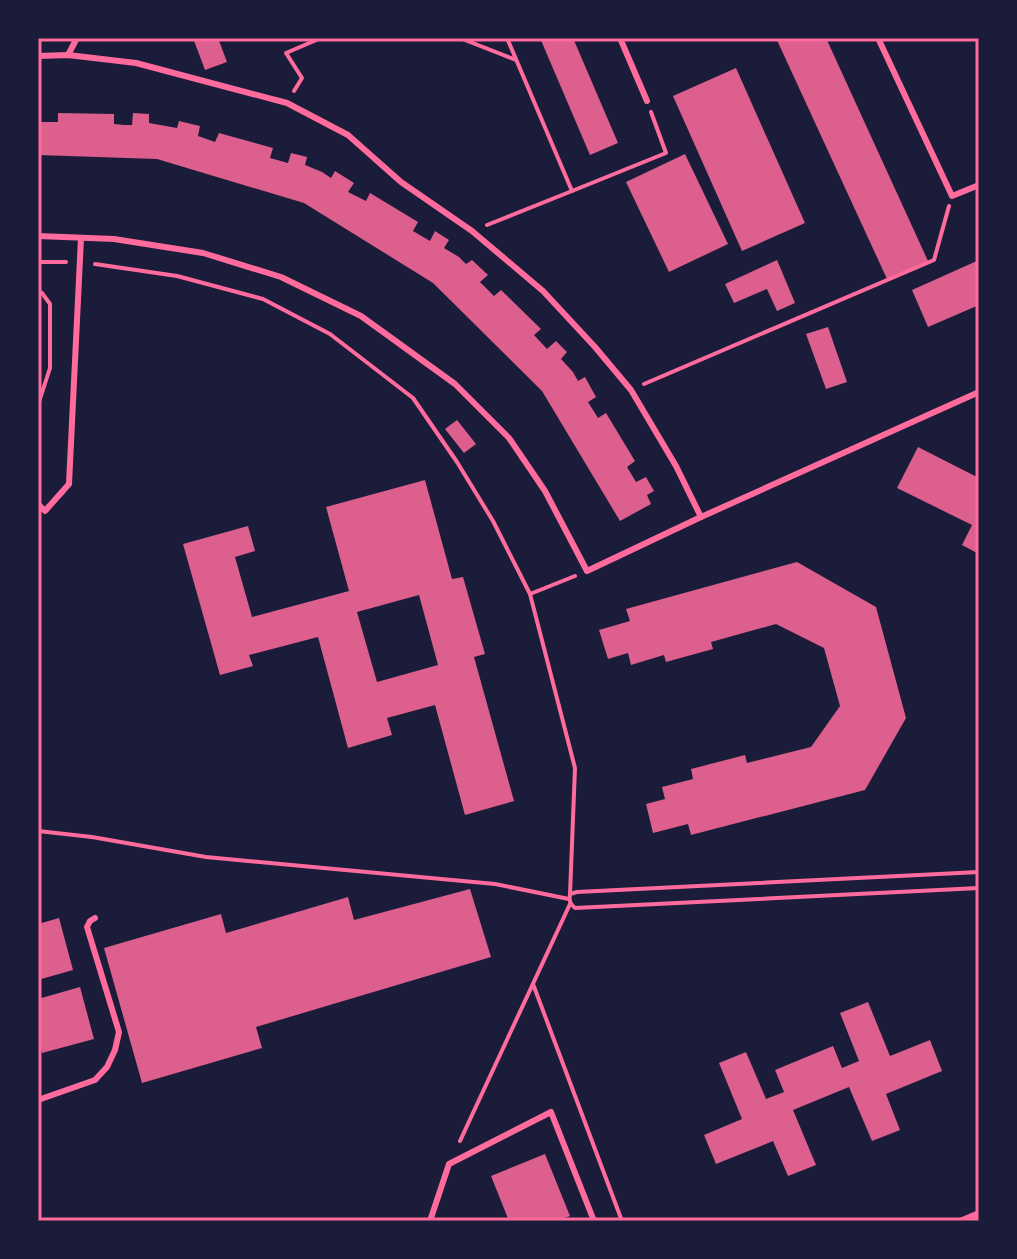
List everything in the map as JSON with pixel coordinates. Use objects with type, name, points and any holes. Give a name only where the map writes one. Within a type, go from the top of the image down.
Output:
[{"type":"lane","points":[[68,55],[77,38]]},
{"type":"lane","points":[[620,38],[647,101]]},
{"type":"lane","points":[[878,38],[952,196],[979,185]]},
{"type":"lane","points":[[38,56],[68,55],[136,63],[287,103],[348,135],[401,182],[472,231],[543,291],[595,347],[631,390],[676,466],[701,517]]},
{"type":"lane","points":[[38,236],[114,239],[203,253],[281,277],[361,316],[455,384],[509,438],[545,491],[587,571],[979,392]]},
{"type":"lane","points":[[38,504],[45,511],[69,484],[81,238]]},
{"type":"lane","points":[[38,1100],[95,1080],[107,1067],[115,1050],[119,1032],[87,927],[95,918]]},
{"type":"lane","points":[[430,1221],[449,1164],[551,1112],[594,1221]]},
{"type":"lane","points":[[960,1221],[979,1213]]},
{"type":"path","points":[[287,103],[302,78],[286,53],[321,38]]},
{"type":"path","points":[[460,38],[516,60]]},
{"type":"path","points":[[507,38],[572,191]]},
{"type":"path","points":[[472,231],[666,153],[647,101]]},
{"type":"path","points":[[631,390],[934,260],[952,196]]},
{"type":"path","points":[[38,262],[80,262],[177,276],[263,299],[330,334],[413,398],[493,521],[530,594],[575,768],[570,899],[575,908],[979,888]]},
{"type":"path","points":[[38,291],[50,304],[50,368],[38,405]]},
{"type":"path","points":[[530,594],[587,571]]},
{"type":"path","points":[[38,831],[206,857],[495,884],[570,899]]},
{"type":"path","points":[[449,1164],[570,899],[577,892],[979,872]]},
{"type":"path","points":[[533,983],[622,1221]]},
{"type":"building","points":[[193,38],[218,38],[227,62],[205,70]]},
{"type":"building","points":[[540,38],[573,38],[618,143],[590,155]]},
{"type":"building","points":[[776,38],[826,38],[928,261],[887,279]]},
{"type":"building","points":[[736,68],[805,223],[742,251],[673,96]]},
{"type":"building","points":[[58,113],[114,114],[114,124],[124,125],[132,125],[133,113],[149,114],[149,123],[177,128],[179,121],[200,126],[198,136],[215,142],[219,133],[273,148],[270,158],[288,163],[291,153],[307,157],[305,165],[331,178],[335,171],[354,183],[348,192],[366,201],[370,193],[418,222],[413,231],[430,241],[435,231],[449,240],[444,248],[466,264],[472,260],[488,275],[480,282],[494,296],[501,290],[541,329],[534,335],[547,349],[556,341],[567,352],[561,359],[578,381],[585,377],[596,397],[588,402],[598,418],[606,413],[635,461],[627,467],[636,482],[646,477],[654,491],[647,495],[651,504],[620,521],[542,391],[433,283],[304,203],[157,159],[38,155],[38,122],[58,122]]},
{"type":"building","points":[[685,154],[728,244],[669,272],[626,182]]},
{"type":"building","points":[[777,260],[795,303],[777,311],[767,289],[734,303],[725,284]]},
{"type":"building","points":[[979,260],[979,305],[928,327],[912,290]]},
{"type":"building","points":[[828,327],[847,382],[826,389],[806,334]]},
{"type":"building","points":[[457,420],[476,444],[464,453],[445,429]]},
{"type":"building","points":[[918,447],[979,478],[979,554],[962,545],[972,525],[897,488]]},
{"type":"building","points":[[425,480],[452,579],[463,577],[485,654],[474,657],[514,801],[465,815],[435,705],[387,718],[392,735],[348,748],[318,637],[249,655],[253,666],[220,675],[183,544],[248,526],[255,551],[235,557],[252,617],[349,591],[326,507]],"holes":[[[419,595],[438,665],[377,682],[357,612]]]},
{"type":"building","points":[[797,562],[876,607],[906,718],[865,790],[691,835],[688,824],[653,833],[646,804],[665,799],[662,787],[693,779],[691,769],[745,755],[747,763],[811,747],[840,706],[824,648],[776,624],[711,642],[713,649],[666,662],[664,655],[631,665],[628,653],[608,659],[599,630],[630,621],[626,609]]},
{"type":"building","points":[[470,889],[491,957],[256,1027],[262,1048],[142,1083],[104,948],[221,914],[226,933],[348,897],[354,920]]},
{"type":"building","points":[[59,918],[73,970],[38,980],[38,924]]},
{"type":"building","points":[[80,987],[94,1039],[42,1053],[38,1037],[38,999]]},
{"type":"building","points":[[868,1002],[890,1056],[930,1040],[942,1071],[886,1094],[900,1130],[872,1141],[849,1087],[793,1110],[816,1165],[788,1176],[773,1141],[716,1164],[704,1135],[742,1119],[719,1063],[746,1052],[766,1099],[784,1092],[775,1070],[833,1046],[842,1068],[859,1061],[840,1013]]},
{"type":"building","points":[[545,1154],[570,1216],[557,1221],[509,1221],[491,1176]]}]
